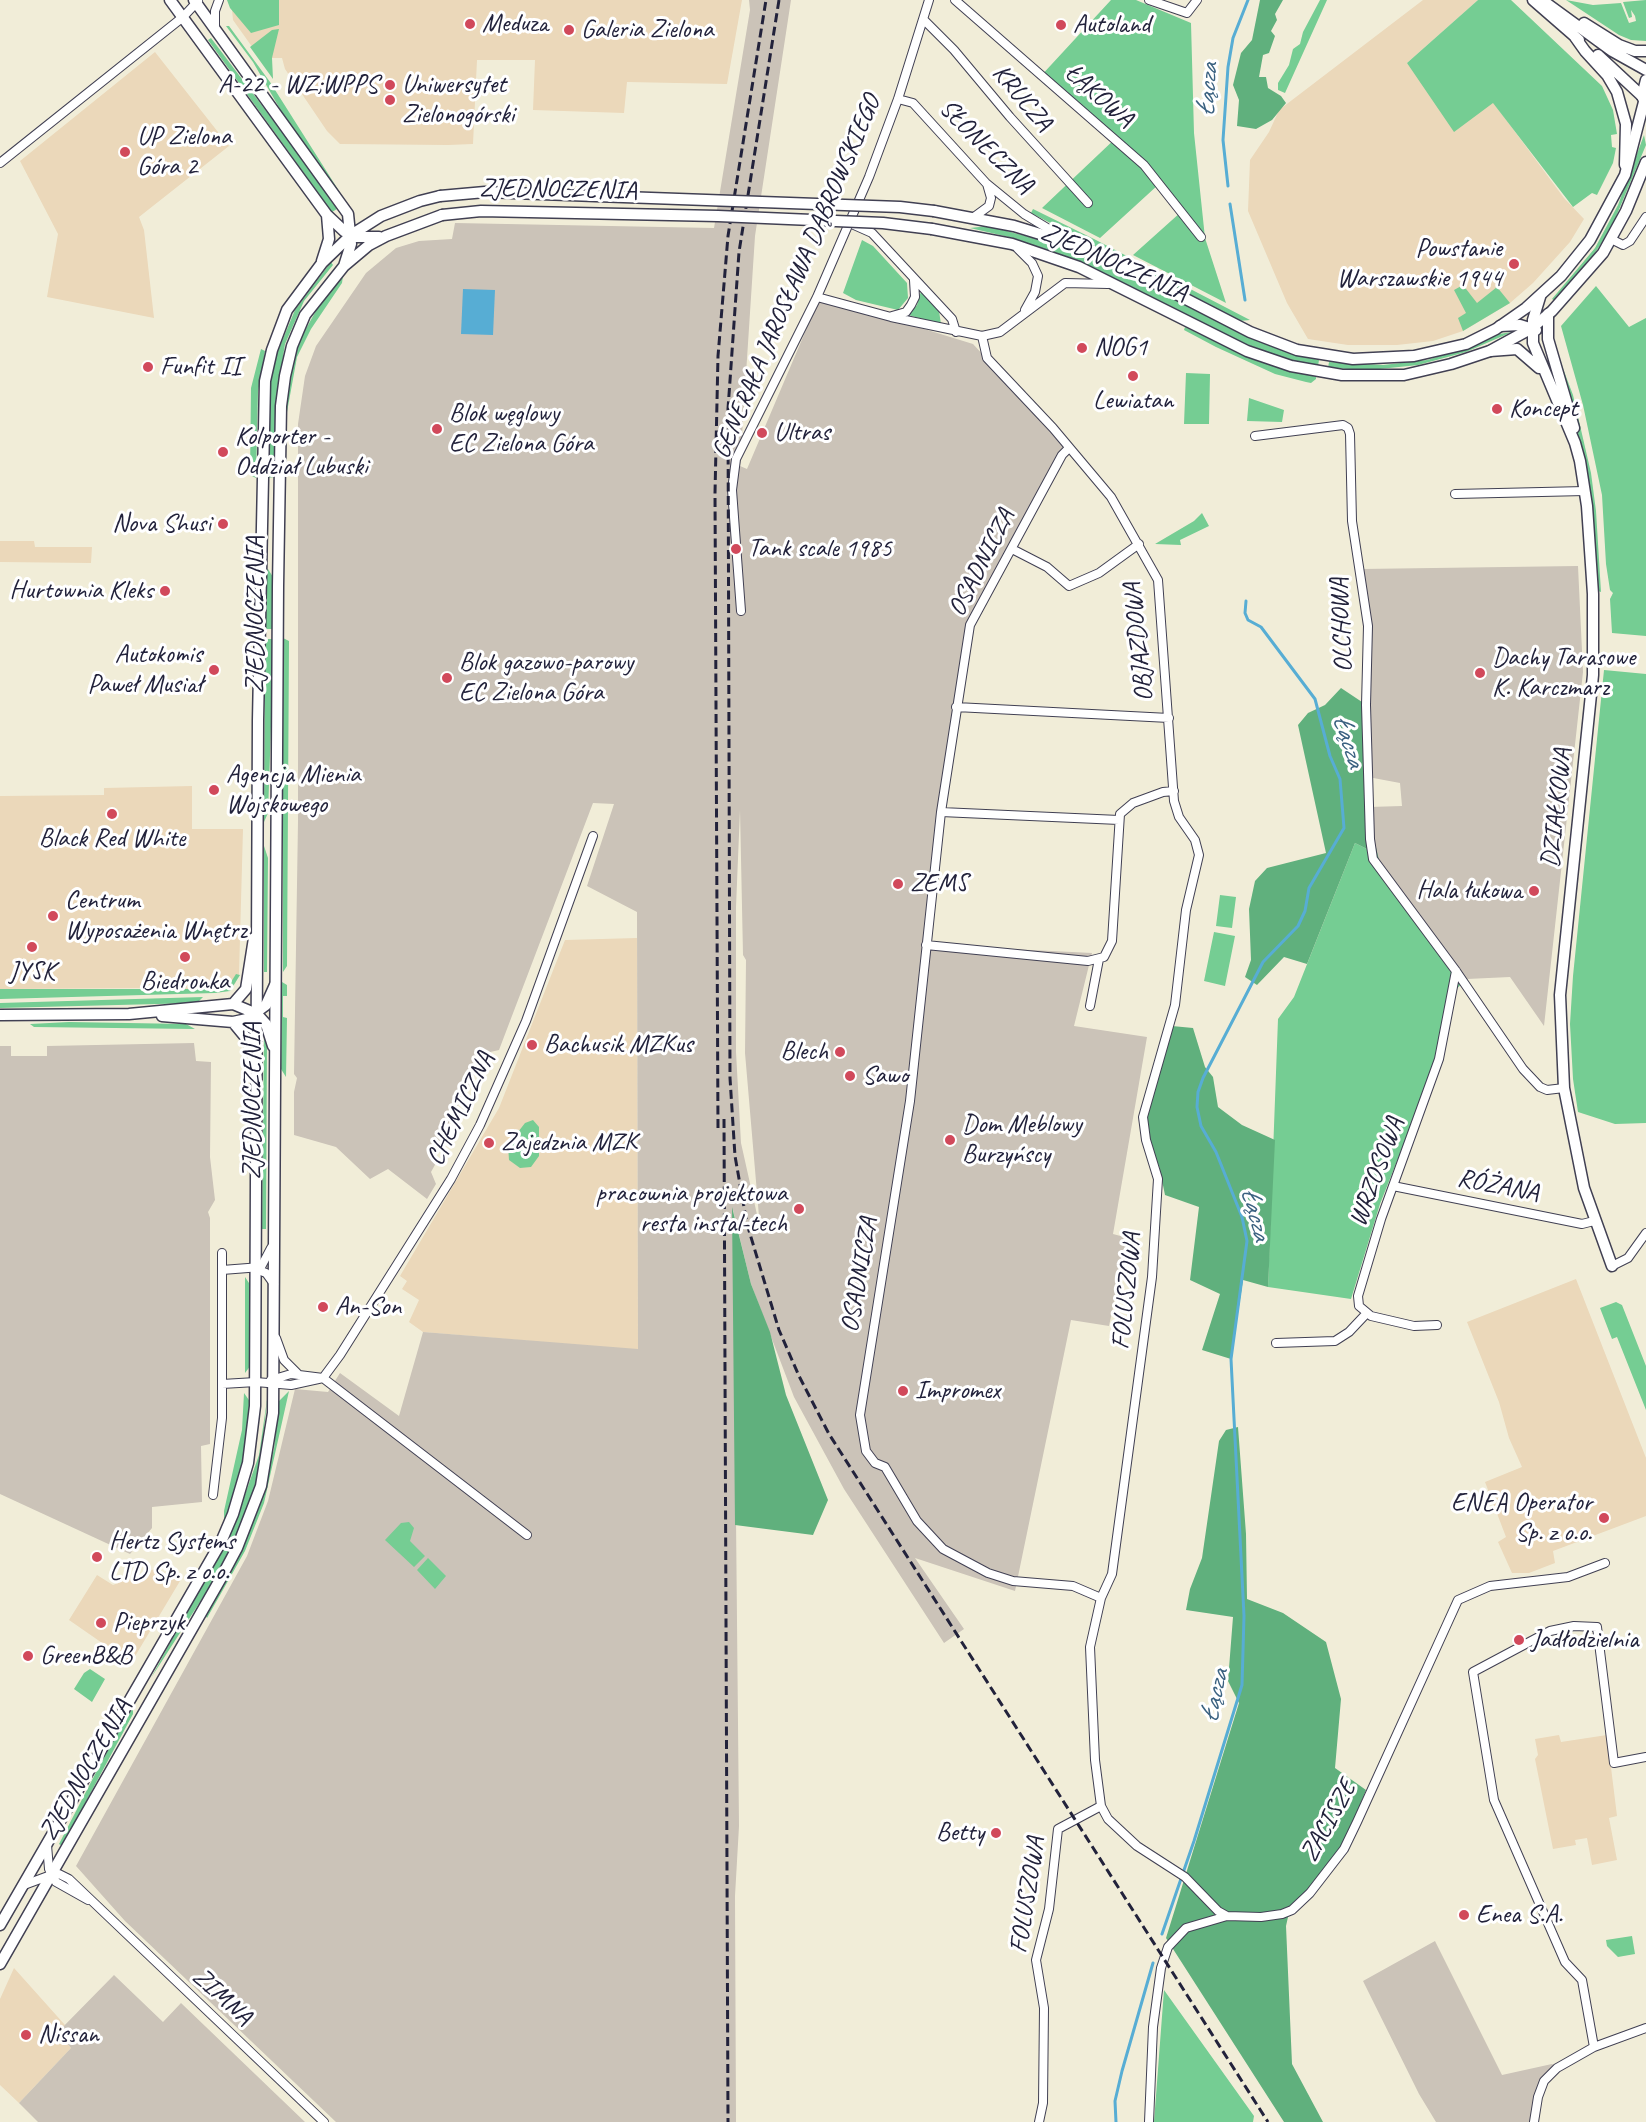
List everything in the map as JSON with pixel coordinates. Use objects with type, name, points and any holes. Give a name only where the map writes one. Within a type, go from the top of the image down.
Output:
[{"type":"main road","points":[[170,0],[327,215],[351,235],[362,239],[386,236]]},
{"type":"main road","points":[[1540,0],[1575,37],[1622,75],[1644,101]]},
{"type":"main road","points":[[1540,0],[1555,5],[1619,45],[1646,51]]},
{"type":"main road","points":[[1540,0],[1612,51],[1646,70]]},
{"type":"main road","points":[[196,1],[348,214],[351,235],[344,266]]},
{"type":"main road","points":[[1575,37],[1607,75],[1617,92],[1626,124],[1625,175]]},
{"type":"main road","name":"ZJEDNOCZENIA","points":[[0,1926],[221,1542],[236,1504],[248,1463],[255,1418],[256,1386],[260,558],[265,381],[272,350],[287,310],[322,263],[351,235],[381,216],[440,196],[484,192],[934,211],[974,217],[1054,237],[1076,245],[1250,332],[1298,350],[1323,356],[1383,360],[1434,353],[1466,344],[1500,326],[1540,297],[1575,260],[1590,240],[1625,175],[1644,101],[1646,80]]},
{"type":"main road","name":"ZJEDNOCZENIA","points":[[0,1964],[237,1548],[259,1492],[266,1462],[273,1413],[274,1381],[281,406],[292,346],[304,315],[344,266],[369,245],[386,236],[442,215],[481,211],[718,216],[882,223],[932,229],[1012,244],[1070,263],[1247,351],[1310,370],[1382,377],[1404,375],[1451,364],[1490,351],[1532,328],[1590,270],[1626,211],[1646,162]]},
{"type":"main road","points":[[348,214],[366,220],[381,216]]},
{"type":"main road","points":[[322,263],[329,239],[327,215]]},
{"type":"main road","name":"DZIAŁKOWA","points":[[1540,297],[1532,328],[1533,343],[1575,443]]},
{"type":"main road","name":"DZIAŁKOWA","points":[[1548,314],[1548,339],[1574,426],[1575,443],[1585,491],[1593,594],[1593,671],[1560,995],[1563,1088],[1575,1151],[1594,1221],[1612,1266]]},
{"type":"main road","points":[[1500,326],[1520,325],[1532,328],[1548,339]]},
{"type":"main road","points":[[1490,351],[1517,349],[1545,375]]},
{"type":"main road","points":[[233,1004],[246,989],[258,909]]},
{"type":"main road","points":[[0,1015],[129,1014],[233,1022],[257,1014],[266,1005],[277,982]]},
{"type":"main road","points":[[129,1014],[233,1004],[257,1014],[270,1033],[276,1060]]},
{"type":"main road","points":[[233,1022],[247,1039],[257,1064]]},
{"type":"street","points":[[0,163],[183,17],[196,1],[208,0]]},
{"type":"street","points":[[215,28],[215,11],[219,0]]},
{"type":"street","name":"GENERAŁA JAROSŁAWA DĄBROWSKIEGO","points":[[741,611],[732,490],[734,466],[817,297],[849,223],[898,99],[929,0]]},
{"type":"street","name":"ŁĄKOWA","points":[[955,0],[1144,165],[1201,237]]},
{"type":"street","points":[[1149,0],[1186,13],[1197,0]]},
{"type":"street","name":"KRUCZA","points":[[924,20],[954,50],[1010,117],[1088,203]]},
{"type":"street","name":"SŁONECZNA","points":[[898,99],[913,103],[986,183],[1024,214],[1076,245]]},
{"type":"street","points":[[974,217],[989,206],[991,198],[986,183]]},
{"type":"street","points":[[1611,239],[1623,245],[1630,241],[1646,217]]},
{"type":"street","points":[[849,223],[872,233],[952,319],[956,332]]},
{"type":"street","points":[[1012,244],[1029,258],[1038,276],[1035,292],[1024,313]]},
{"type":"street","points":[[891,317],[900,315],[911,305],[915,297],[914,280]]},
{"type":"street","points":[[817,297],[891,317],[982,336],[1000,332],[1065,283],[1118,285]]},
{"type":"street","name":"OBJAZDOWA","points":[[982,336],[987,358],[1111,497],[1158,580],[1174,791]]},
{"type":"street","name":"OLCHOWA","points":[[1255,436],[1343,425],[1350,434],[1352,521],[1368,626],[1366,705],[1370,839],[1373,859],[1534,1081],[1547,1090],[1563,1088]]},
{"type":"street","name":"OSADNICZA","points":[[1069,448],[1062,455],[970,626],[941,812],[907,1120],[862,1388],[860,1415],[866,1451],[875,1463],[885,1467],[917,1521],[943,1550],[979,1568],[1013,1581],[1072,1586],[1101,1598]]},
{"type":"street","points":[[1455,494],[1585,491]]},
{"type":"street","points":[[1012,549],[1047,567],[1069,586],[1099,573],[1139,544]]},
{"type":"street","points":[[956,707],[1169,718]]},
{"type":"street","points":[[926,945],[1088,960],[1099,959],[1110,950],[1112,941],[1119,820],[1124,808],[1133,803],[1174,791]]},
{"type":"street","name":"FOLUSZOWA","points":[[1174,791],[1179,817],[1195,840],[1200,855],[1186,910],[1175,1005],[1143,1117],[1158,1179],[1152,1277],[1112,1574],[1101,1598],[1090,1647],[1095,1760],[1101,1806],[1120,1832],[1185,1877],[1218,1911],[1227,1916]]},
{"type":"street","points":[[941,812],[1119,820]]},
{"type":"street","name":"CHEMICZNA","points":[[323,1378],[445,1188],[480,1125],[526,1021],[593,836]]},
{"type":"street","points":[[1090,1006],[1099,959]]},
{"type":"street","name":"WRZOSOWA","points":[[1365,1314],[1359,1306],[1358,1296],[1393,1186],[1439,1059],[1456,971]]},
{"type":"street","name":"RÓŻANA","points":[[1393,1186],[1582,1224],[1594,1221]]},
{"type":"street","points":[[1612,1266],[1628,1258],[1646,1233]]},
{"type":"street","name":"ZJEDNOCZENIA","points":[[256,1268],[269,1256],[275,1238]]},
{"type":"street","points":[[213,1495],[222,1418],[222,1253]]},
{"type":"street","points":[[222,1270],[256,1268],[266,1273],[274,1286]]},
{"type":"street","points":[[1276,1343],[1335,1341],[1349,1332],[1365,1314],[1414,1326],[1437,1325]]},
{"type":"street","points":[[274,1329],[284,1360],[298,1374]]},
{"type":"street","points":[[222,1384],[256,1386],[274,1381],[284,1374],[323,1378],[527,1535]]},
{"type":"street","points":[[274,1381],[291,1384],[323,1378]]},
{"type":"street","name":"ZACISZE","points":[[1149,2122],[1153,2027],[1161,1968],[1168,1947],[1186,1928],[1227,1916],[1261,1917],[1292,1910],[1325,1875],[1344,1849],[1358,1821],[1458,1600],[1490,1586],[1568,1577],[1605,1563]]},
{"type":"street","points":[[1594,2047],[1582,1980],[1564,1962],[1494,1800],[1473,1672],[1550,1632],[1574,1626],[1598,1627],[1614,1763],[1646,1757]]},
{"type":"street","name":"FOLUSZOWA","points":[[1039,2122],[1043,2103],[1044,2008],[1036,1960],[1049,1909],[1058,1829],[1101,1806]]},
{"type":"street","points":[[22,1886],[51,1875],[47,1845]]},
{"type":"street","name":"ZIMNA","points":[[51,1875],[59,1874],[69,1879],[324,2122]]},
{"type":"street","points":[[1534,2122],[1538,2097],[1544,2081],[1557,2068],[1594,2047],[1646,2028]]},
{"type":"shaded area","points":[[231,0],[742,0],[727,84],[627,82],[624,113],[533,110],[535,60],[477,60],[473,144],[448,145],[340,144],[327,131],[285,69],[282,58],[260,58],[233,20]]},
{"type":"shaded area","points":[[749,0],[791,0],[755,236],[740,466],[747,469],[820,297],[973,344],[1068,447],[971,624],[947,761],[929,945],[1092,953],[1074,1026],[1147,1037],[1113,1234],[1128,1238],[1109,1326],[1071,1320],[1015,1591],[915,1558],[964,1629],[944,1643],[844,1489],[794,1397],[751,1284],[733,1210],[739,1826],[735,1896],[736,2122],[336,2122],[125,1921],[76,1866],[247,1556],[268,1501],[295,1389],[328,1392],[340,1373],[399,1416],[423,1332],[638,1349],[637,912],[587,886],[614,804],[593,803],[499,1050],[486,1053],[432,1155],[436,1163],[431,1172],[436,1184],[427,1199],[388,1169],[370,1179],[336,1147],[294,1135],[294,1092],[297,1078],[294,1074],[298,821],[298,424],[305,376],[316,346],[366,273],[396,248],[419,241],[452,239],[455,223],[714,228],[750,10]],"holes":[[[740,810],[743,955],[746,960],[745,1053],[760,1228],[741,1143],[736,1052],[736,907]]]},
{"type":"shaded area","points":[[1423,0],[1478,0],[1407,63],[1493,102],[1564,198],[1584,219],[1570,242],[1533,283],[1510,303],[1463,331],[1433,341],[1397,345],[1348,345],[1308,339],[1287,303],[1248,211],[1250,160],[1269,132],[1279,110]]},
{"type":"shaded area","points":[[155,52],[229,146],[139,217],[144,230],[154,318],[47,297],[58,234],[20,161]]},
{"type":"shaded area","points":[[0,541],[34,541],[35,547],[92,547],[91,563],[0,562]]},
{"type":"shaded area","points":[[1578,566],[1583,672],[1544,1026],[1510,977],[1467,979],[1373,859],[1369,807],[1402,806],[1400,783],[1368,777],[1361,569]]},
{"type":"shaded area","points":[[192,786],[192,829],[243,829],[239,974],[235,984],[221,991],[159,988],[0,989],[0,796],[104,795],[104,788]]},
{"type":"shaded area","points":[[637,938],[638,1350],[423,1332],[409,1322],[419,1300],[402,1289],[407,1281],[400,1276],[499,1108],[565,940]]},
{"type":"shaded area","points":[[194,1043],[196,1061],[211,1062],[210,1157],[215,1200],[208,1212],[210,1218],[210,1444],[201,1446],[202,1502],[152,1507],[152,1528],[130,1554],[0,1494],[0,1046],[11,1046],[11,1056],[47,1056],[47,1046]]},
{"type":"shaded area","name":"ENEA Operator Sp. z o.o.","points":[[1576,1279],[1646,1458],[1646,1516],[1553,1551],[1555,1563],[1529,1573],[1512,1573],[1498,1542],[1506,1537],[1485,1482],[1522,1467],[1509,1438],[1499,1402],[1467,1322]]},
{"type":"shaded area","points":[[157,1568],[180,1581],[131,1663],[69,1620],[97,1575],[113,1585]]},
{"type":"shaded area","points":[[1559,1735],[1561,1742],[1607,1735],[1617,1816],[1609,1818],[1617,1860],[1592,1865],[1587,1838],[1575,1840],[1576,1845],[1553,1849],[1535,1759],[1538,1755],[1535,1739]]},
{"type":"shaded area","points":[[1435,1941],[1502,2075],[1552,2064],[1557,2067],[1543,2085],[1534,2122],[1436,2122],[1419,2094],[1363,1981]]},
{"type":"shaded area","points":[[14,1968],[65,2025],[58,2033],[71,2048],[19,2103],[0,2085],[0,1999]]},
{"type":"shaded area","points":[[114,1975],[163,2022],[181,2003],[305,2122],[38,2122],[19,2103],[71,2048],[58,2032]]},
{"type":"green space","points":[[227,0],[279,0],[279,25],[251,33],[230,8]]},
{"type":"green space","points":[[1111,0],[1136,0],[1191,23],[1194,133],[1205,238],[1226,303],[1133,255],[1181,212],[1158,185],[1100,238],[1042,208],[1118,136],[1039,78]]},
{"type":"green space","points":[[1260,0],[1283,0],[1275,14],[1277,20],[1271,31],[1275,36],[1269,53],[1263,55],[1259,77],[1266,77],[1268,88],[1281,96],[1286,103],[1272,120],[1256,129],[1237,126],[1239,100],[1233,85],[1241,53],[1252,40]]},
{"type":"green space","points":[[1320,0],[1327,0],[1285,93],[1278,90],[1278,83],[1289,65],[1293,49],[1300,44],[1303,32]]},
{"type":"green space","points":[[1478,0],[1511,0],[1602,86],[1613,110],[1617,134],[1611,135],[1612,147],[1616,148],[1613,163],[1597,195],[1592,193],[1573,207],[1493,103],[1454,132],[1407,63]]},
{"type":"green space","points":[[1566,0],[1593,5],[1621,3],[1629,23],[1636,21],[1635,16],[1631,10],[1632,17],[1629,18],[1623,2],[1646,0],[1646,41],[1631,40],[1619,35]]},
{"type":"green space","points":[[226,26],[229,26],[270,82],[346,202],[288,123],[253,62]]},
{"type":"green space","points":[[279,29],[272,58],[273,79],[250,47],[272,30]]},
{"type":"green space","points":[[211,38],[337,209],[332,212],[208,40]]},
{"type":"green space","points":[[1644,135],[1646,145],[1610,231],[1585,267],[1555,301],[1552,299],[1595,248],[1618,205]]},
{"type":"green space","points":[[1033,209],[1250,320],[1239,321],[1031,213]]},
{"type":"green space","points":[[988,226],[1059,245],[1107,264],[1246,336],[1291,354],[1319,360],[1318,366],[1293,361],[1243,343],[1077,260],[1013,238],[970,228]]},
{"type":"green space","points":[[862,240],[873,246],[907,283],[908,298],[898,310],[856,300],[843,293]]},
{"type":"green space","points":[[331,262],[333,265],[304,301],[285,344],[276,402],[275,477],[266,478],[269,388],[275,358],[295,310]]},
{"type":"green space","points":[[343,276],[342,283],[311,329],[297,357],[285,423],[285,404],[298,343],[317,309]]},
{"type":"green space","points":[[1463,285],[1477,303],[1497,287],[1510,303],[1463,331],[1458,318],[1466,313],[1454,290]]},
{"type":"green space","points":[[1596,286],[1629,327],[1646,318],[1646,636],[1612,633],[1610,599],[1613,593],[1610,590],[1606,564],[1602,495],[1583,405],[1561,326]]},
{"type":"green space","points":[[921,291],[939,311],[941,324],[908,315],[917,305]]},
{"type":"green space","points":[[1185,327],[1250,358],[1316,377],[1316,379],[1311,383],[1275,374],[1216,347],[1184,330]]},
{"type":"green space","points":[[1512,332],[1466,352],[1418,365],[1370,370],[1328,368],[1329,362],[1383,365],[1427,360],[1464,349],[1499,334]]},
{"type":"green space","points":[[261,349],[265,351],[258,392],[256,478],[250,475],[251,388]]},
{"type":"green space","points":[[1559,358],[1573,395],[1591,473],[1596,511],[1601,592],[1598,591],[1591,493]]},
{"type":"green space","points":[[1186,373],[1210,374],[1209,424],[1184,424]]},
{"type":"green space","points":[[1249,398],[1284,410],[1282,422],[1247,421]]},
{"type":"green space","points":[[1202,513],[1209,526],[1180,540],[1181,545],[1155,544],[1194,521]]},
{"type":"green space","points":[[268,569],[273,577],[274,629],[265,629],[265,571]]},
{"type":"green space","points":[[283,638],[289,641],[287,966],[283,972]]},
{"type":"green space","points":[[265,639],[274,639],[268,813],[264,822]]},
{"type":"green space","points":[[1604,670],[1646,674],[1646,1123],[1615,1124],[1578,1112],[1573,1079],[1570,1024],[1573,976]]},
{"type":"green space","points":[[1341,688],[1365,704],[1369,819],[1380,864],[1369,850],[1355,843],[1307,964],[1284,957],[1257,985],[1245,977],[1251,960],[1249,909],[1255,881],[1267,868],[1326,853],[1298,725],[1308,713],[1325,705]]},
{"type":"green space","points":[[1355,843],[1369,850],[1467,979],[1451,994],[1429,1080],[1380,1204],[1351,1299],[1268,1287],[1278,1019],[1294,997]]},
{"type":"green space","points":[[264,846],[268,858],[267,972],[264,972]]},
{"type":"green space","points":[[1220,895],[1236,897],[1232,928],[1216,926]]},
{"type":"green space","points":[[1214,932],[1235,936],[1225,986],[1204,981]]},
{"type":"green space","points":[[236,974],[240,975],[230,991],[215,993],[0,999],[0,989],[216,989],[217,986],[231,982]]},
{"type":"green space","points":[[282,982],[287,985],[287,996],[283,996],[283,1017],[287,1018],[286,1077],[281,1069]]},
{"type":"green space","points":[[203,997],[197,1003],[0,1008],[0,1003]]},
{"type":"green space","points":[[69,1022],[186,1024],[195,1029],[34,1027],[30,1024]]},
{"type":"green space","points":[[1172,1026],[1193,1028],[1205,1067],[1213,1077],[1218,1107],[1242,1125],[1275,1140],[1268,1287],[1243,1280],[1231,1359],[1202,1350],[1220,1294],[1190,1280],[1199,1207],[1165,1195],[1159,1166],[1148,1143],[1146,1126],[1148,1104]]},
{"type":"green space","points":[[264,1032],[267,1039],[266,1229],[262,1229]]},
{"type":"green space","points":[[533,1120],[539,1127],[539,1156],[531,1167],[520,1168],[509,1160],[508,1145],[525,1123]]},
{"type":"green space","points":[[732,1207],[751,1284],[770,1332],[786,1395],[828,1500],[813,1535],[735,1525]]},
{"type":"green space","points":[[245,1277],[251,1286],[251,1365],[245,1373]]},
{"type":"green space","points":[[1616,1302],[1622,1305],[1646,1366],[1646,1410],[1617,1337],[1612,1339],[1600,1308]]},
{"type":"green space","points":[[289,1391],[264,1503],[245,1551],[207,1618],[205,1615],[239,1556],[259,1508],[274,1449],[279,1401]]},
{"type":"green space","points":[[244,1393],[251,1403],[243,1463],[224,1523],[224,1511],[242,1430]]},
{"type":"green space","points":[[268,1393],[259,1473],[242,1525],[223,1566],[151,1678],[235,1523],[259,1455]]},
{"type":"green space","points":[[1238,1427],[1246,1534],[1247,1599],[1283,1613],[1326,1642],[1341,1699],[1335,1768],[1366,1790],[1350,1830],[1334,1858],[1313,1886],[1290,1908],[1286,1926],[1292,2064],[1323,2122],[1284,2122],[1166,1938],[1239,1703],[1228,1681],[1233,1617],[1186,1610],[1190,1589],[1202,1558],[1219,1441],[1226,1430]]},
{"type":"green space","points":[[409,1522],[414,1528],[410,1541],[425,1556],[414,1567],[385,1540],[401,1523]]},
{"type":"green space","points":[[428,1558],[446,1576],[435,1589],[417,1570]]},
{"type":"green space","points":[[90,1669],[105,1679],[92,1702],[74,1689],[84,1673]]},
{"type":"green space","points":[[133,1707],[133,1714],[62,1846],[59,1844],[105,1755]]},
{"type":"green space","points":[[1632,1936],[1635,1954],[1618,1957],[1607,1946],[1606,1940]]},
{"type":"green space","points":[[1164,1990],[1254,2116],[1253,2122],[1154,2122]]},
{"type":"water","points":[[463,289],[495,290],[493,335],[461,334]]},
{"type":"waterway","name":"Łącza","points":[[1228,186],[1223,140],[1228,67],[1233,38],[1248,0]]},
{"type":"waterway","name":"Łącza","points":[[1230,204],[1245,300]]},
{"type":"waterway","name":"Łącza","points":[[1162,1934],[1194,1841],[1242,1685],[1244,1616],[1231,1359],[1247,1241],[1242,1217],[1216,1152],[1201,1126],[1197,1107],[1198,1092],[1263,962],[1298,926],[1305,911],[1309,888],[1344,828],[1340,779],[1330,756],[1315,699],[1261,627],[1248,620],[1245,613],[1246,601]]},
{"type":"waterway","name":"Łącza","points":[[1116,2122],[1115,2101],[1153,1963]]},
{"type":"railway","points":[[718,1128],[715,493],[718,356],[728,236],[766,0]]},
{"type":"railway","points":[[779,0],[739,252],[728,409],[730,1078],[735,1156],[747,1224],[779,1330],[799,1376],[829,1434],[1268,2122]]},
{"type":"railway","points":[[724,1119],[728,2122]]},
{"type":"place","name":"Meduza","points":[[470,24]]},
{"type":"place","name":"Autoland","points":[[1061,25]]},
{"type":"place","name":"Galeria Zielona","points":[[569,30]]},
{"type":"place","name":"A-22 - WZ;WPPS","points":[[390,85]]},
{"type":"place","name":"Uniwersytet Zielonogórski","points":[[390,100]]},
{"type":"place","name":"UP Zielona Góra 2","points":[[125,152]]},
{"type":"place","name":"Powstanie Warszawskie 1944","points":[[1514,264]]},
{"type":"place","name":"NOG1","points":[[1082,348]]},
{"type":"place","name":"Funfit II","points":[[148,367]]},
{"type":"place","name":"Lewiatan","points":[[1133,376]]},
{"type":"place","name":"Koncept","points":[[1497,409]]},
{"type":"place","name":"Blok węglowy EC Zielona Góra","points":[[437,429]]},
{"type":"place","name":"Ultras","points":[[762,433]]},
{"type":"place","name":"Kolporter - Oddział Lubuski","points":[[223,452]]},
{"type":"place","name":"Nova Shusi","points":[[223,524]]},
{"type":"place","name":"Tank scale 1985","points":[[736,549]]},
{"type":"place","name":"Hurtownia Kleks","points":[[165,591]]},
{"type":"place","name":"Autokomis Paweł Musiał","points":[[214,670]]},
{"type":"place","name":"Dachy Tarasowe K. Karczmarz","points":[[1480,673]]},
{"type":"place","name":"Blok gazowo-parowy EC Zielona Góra","points":[[447,678]]},
{"type":"place","name":"Agencja Mienia Wojskowego","points":[[214,790]]},
{"type":"place","name":"Black Red White","points":[[112,814]]},
{"type":"place","name":"ZEMS","points":[[898,884]]},
{"type":"place","name":"Hala łukowa","points":[[1534,891]]},
{"type":"place","name":"Centrum Wyposażenia Wnętrz","points":[[53,916]]},
{"type":"place","name":"JYSK","points":[[32,947]]},
{"type":"place","name":"Biedronka","points":[[185,957]]},
{"type":"place","name":"Bachusik MZKus","points":[[532,1045]]},
{"type":"place","name":"Blech","points":[[840,1052]]},
{"type":"place","name":"Sawo","points":[[850,1076]]},
{"type":"place","name":"Dom Meblowy Burzyńscy","points":[[950,1140]]},
{"type":"place","name":"Zajedznia MZK","points":[[489,1143]]},
{"type":"place","name":"pracownia projektowa resta instal-tech","points":[[799,1209]]},
{"type":"place","name":"An-Son","points":[[323,1307]]},
{"type":"place","name":"Impromex","points":[[903,1391]]},
{"type":"place","name":"ENEA Operator Sp. z o.o.","points":[[1604,1518]]},
{"type":"place","name":"Hertz Systems LTD Sp. z o.o.","points":[[97,1557]]},
{"type":"place","name":"Pieprzyk","points":[[101,1623]]},
{"type":"place","name":"Jadłodzielnia","points":[[1519,1640]]},
{"type":"place","name":"GreenB&B","points":[[28,1656]]},
{"type":"place","name":"Betty","points":[[996,1833]]},
{"type":"place","name":"Enea S.A.","points":[[1464,1915]]},
{"type":"place","name":"Nissan","points":[[26,2035]]}]
